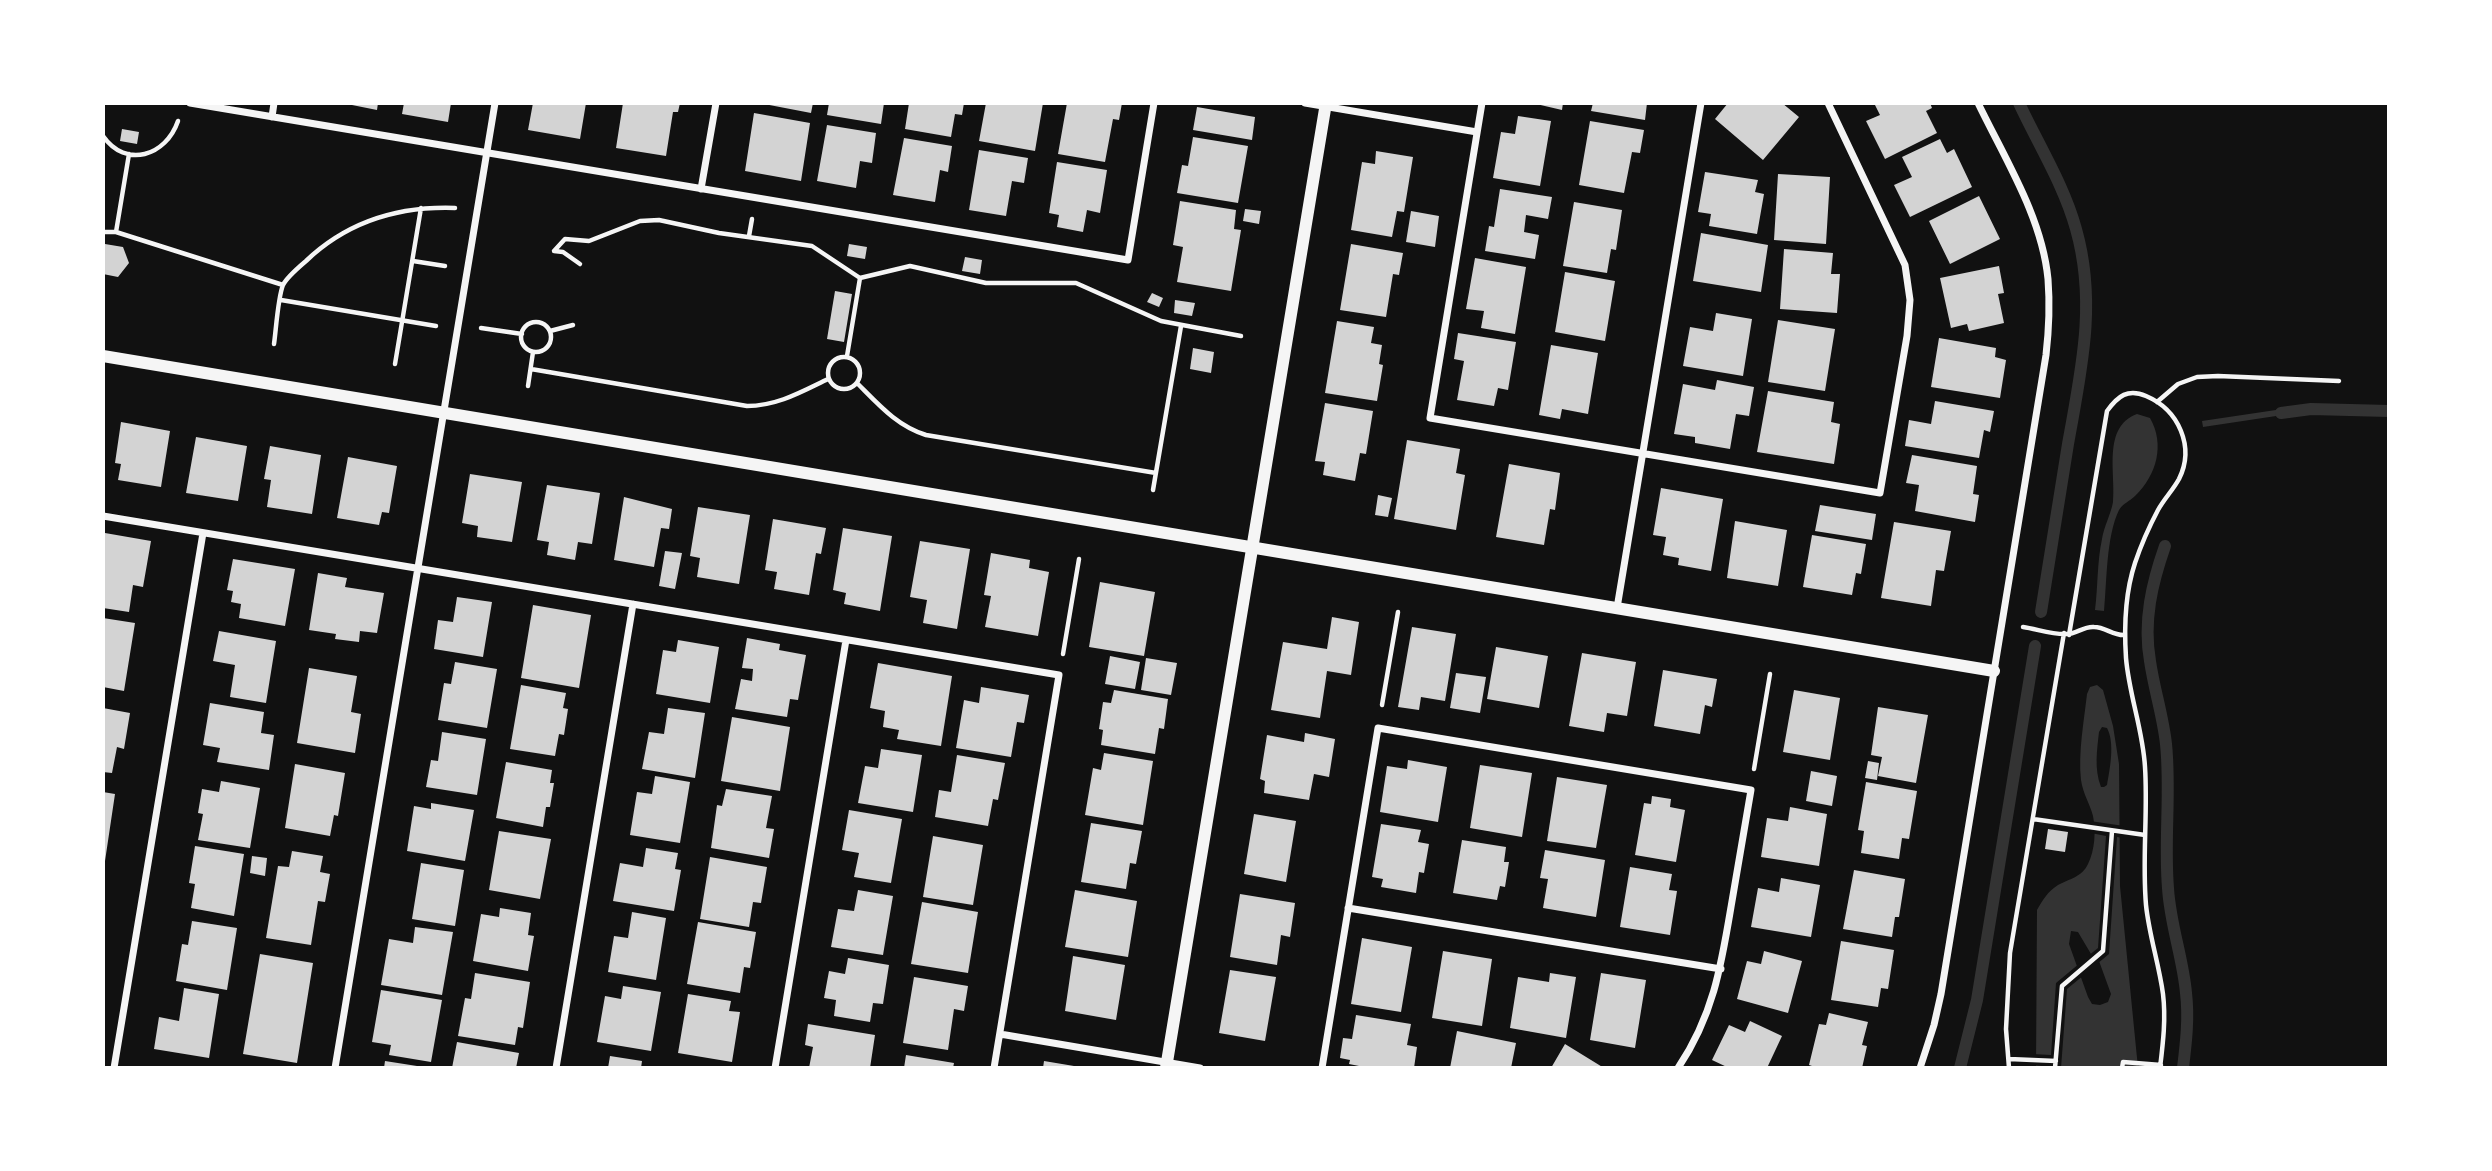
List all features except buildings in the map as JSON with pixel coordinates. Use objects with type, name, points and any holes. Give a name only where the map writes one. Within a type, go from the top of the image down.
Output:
[{"type":"street","points":[[190,103],[1128,260],[1154,103]]},
{"type":"street","points":[[272,117],[274,103]]},
{"type":"street","points":[[335,1068],[495,103]]},
{"type":"street","points":[[701,189],[716,103]]},
{"type":"street","points":[[1305,103],[1477,132]]},
{"type":"street","points":[[1482,103],[1430,418],[1880,493],[1907,336],[1909,289],[1905,265],[1896,244],[1828,103]]},
{"type":"street","points":[[1617,608],[1701,103]]},
{"type":"street","points":[[1920,1068],[1941,994],[2044,369],[2050,316],[2048,277],[2040,238],[2026,202],[1978,103]]},
{"type":"street","points":[[1167,1065],[1326,105]]},
{"type":"street","points":[[103,356],[1994,671]]},
{"type":"street","points":[[103,516],[1059,675],[994,1068]]},
{"type":"street","points":[[114,1068],[203,533]]},
{"type":"street","points":[[556,1068],[633,604]]},
{"type":"street","points":[[775,1068],[846,640]]},
{"type":"street","points":[[1322,1068],[1378,728],[1751,790],[1721,970],[1703,1027],[1678,1068]]},
{"type":"street","points":[[1348,908],[1721,970]]},
{"type":"street","points":[[1000,1034],[1167,1065],[1199,1068]]},
{"type":"path","points":[[103,136],[117,150],[142,155],[155,151],[166,143],[174,132],[178,119]]},
{"type":"path","points":[[116,232],[129,154]]},
{"type":"path","points":[[274,344],[283,285],[315,252],[346,230],[382,216],[421,208],[463,209]]},
{"type":"path","points":[[395,364],[421,208]]},
{"type":"path","points":[[749,236],[753,215]]},
{"type":"path","points":[[580,264],[562,252],[554,251],[565,239],[589,241],[649,219],[811,246],[860,278],[910,266],[986,283],[1076,283],[1146,315],[1181,326],[1241,336]]},
{"type":"path","points":[[103,232],[116,232],[283,285]]},
{"type":"path","points":[[412,261],[453,268]]},
{"type":"path","points":[[847,356],[860,278]]},
{"type":"path","points":[[281,300],[443,327]]},
{"type":"path","points":[[539,322],[550,331],[551,340],[548,347],[533,352],[522,342],[522,334],[525,327],[539,322]]},
{"type":"path","points":[[550,331],[573,325]]},
{"type":"path","points":[[1153,490],[1181,326]]},
{"type":"path","points":[[472,327],[522,334]]},
{"type":"path","points":[[528,386],[533,352]]},
{"type":"path","points":[[847,356],[855,360],[860,367],[861,376],[850,388],[834,386],[828,379],[831,362],[839,357],[847,356]]},
{"type":"path","points":[[531,369],[766,406],[828,379]]},
{"type":"path","points":[[2157,401],[2178,384],[2197,377],[2339,381]]},
{"type":"path","points":[[857,383],[893,418],[908,430],[917,433],[1156,473]]},
{"type":"path","points":[[2009,1068],[2006,1029],[2010,953],[2033,819],[2107,411],[2115,400],[2127,392],[2142,394],[2157,401],[2176,421],[2183,434],[2186,450],[2179,480],[2144,537],[2127,598],[2127,661],[2145,766],[2147,910],[2165,1018],[2160,1066],[2123,1062],[2122,1068]]},
{"type":"path","points":[[1059,675],[1079,559]]},
{"type":"path","points":[[1378,728],[1398,612]]},
{"type":"path","points":[[2052,631],[2066,634],[2093,627],[2106,629],[2116,635],[2125,635]]},
{"type":"path","points":[[1751,790],[1770,674]]},
{"type":"path","points":[[2033,819],[2145,835]]},
{"type":"path","points":[[2008,1059],[2056,1064],[2062,986],[2103,950],[2112,831]]},
{"type":"shaded area","points":[[2296,407],[2296,413],[2203,427],[2202,421]]},
{"type":"shaded area","points":[[2137,414],[2150,418],[2155,428],[2158,449],[2156,459],[2143,488],[2119,510],[2109,546],[2104,611],[2095,610],[2100,548],[2113,502],[2115,440],[2126,420]]},
{"type":"shaded area","points":[[2097,685],[2103,690],[2113,726],[2119,764],[2120,886],[2138,1068],[2036,1068],[2037,910],[2054,888],[2082,872],[2090,859],[2095,834],[2093,816],[2082,785],[2080,770],[2083,726],[2090,687]],"holes":[[[2102,727],[2107,728],[2111,748],[2107,785],[2104,787],[2101,787],[2097,766],[2099,732]],[[2071,931],[2078,932],[2091,954],[2099,961],[2111,994],[2108,1002],[2092,1004],[2088,997],[2069,944]]]},
{"type":"pier","points":[[2090,821],[2124,826],[2123,838],[2117,837],[2109,954],[2097,964],[2088,956],[2098,948],[2106,836],[2091,833]]},
{"type":"pier","points":[[2080,963],[2084,975],[2067,989],[2061,1068],[2032,1065],[2032,1054],[2051,1055],[2056,983]]},
{"type":"waterway","points":[[2019,103],[2071,213],[2082,256],[2085,284],[2082,363],[2041,612]]},
{"type":"waterway","points":[[2281,413],[2311,409],[2389,411]]},
{"type":"waterway","points":[[2165,546],[2156,574],[2148,617],[2148,646],[2166,744],[2168,888],[2187,1002],[2183,1068]]},
{"type":"waterway","points":[[1960,1068],[1977,1000],[2035,646]]}]
